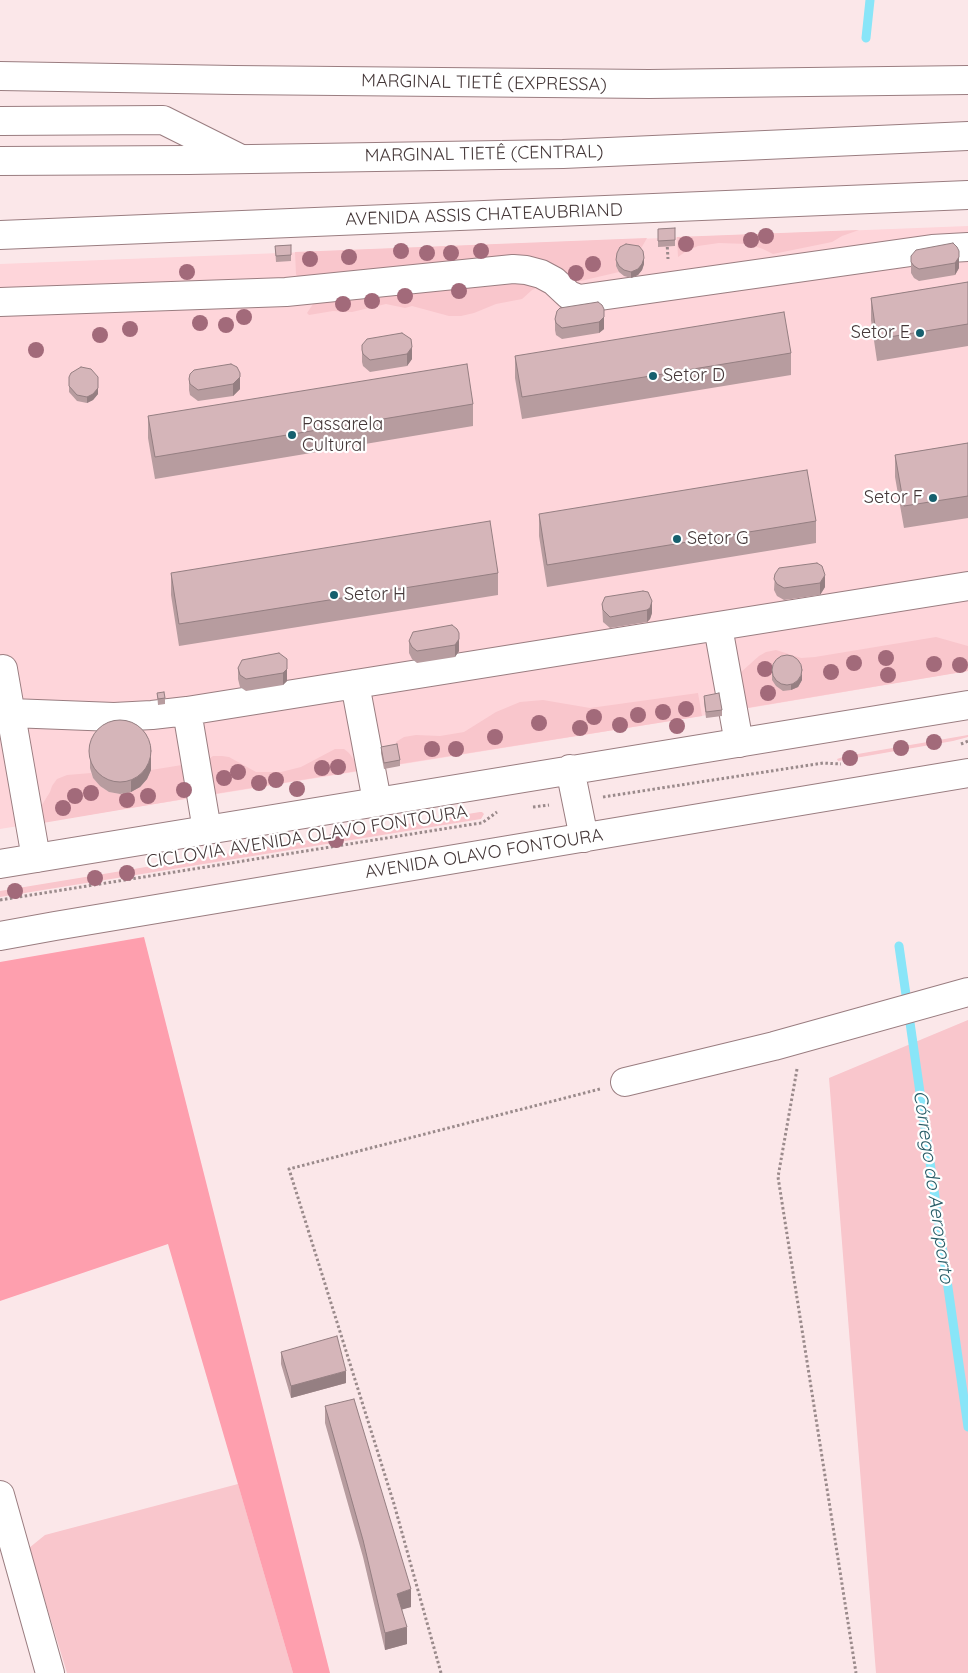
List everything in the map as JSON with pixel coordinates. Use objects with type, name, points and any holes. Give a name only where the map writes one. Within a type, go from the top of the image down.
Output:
[{"type":"main road","name":"MARGINAL TIETÊ (EXPRESSA)","points":[[0,76],[639,84],[968,80]]},
{"type":"main road","points":[[0,121],[163,120],[241,159]]},
{"type":"main road","name":"MARGINAL TIETÊ (CENTRAL)","points":[[0,161],[563,154],[968,136]]},
{"type":"main road","name":"AVENIDA ASSIS CHATEAUBRIAND","points":[[4,231],[968,195]]},
{"type":"main road","points":[[0,302],[286,292],[514,269],[541,274],[554,282],[569,296],[579,299],[922,250],[968,247]]},
{"type":"main road","points":[[11,713],[152,716],[968,586]]},
{"type":"main road","points":[[718,627],[739,743]]},
{"type":"main road","points":[[3,669],[36,858]]},
{"type":"main road","points":[[355,684],[377,801]]},
{"type":"main road","points":[[0,864],[968,705]]},
{"type":"main road","points":[[187,711],[208,830]]},
{"type":"main road","points":[[654,826],[671,815],[705,803],[743,794],[968,758]]},
{"type":"main road","points":[[570,769],[584,838]]},
{"type":"main road","name":"AVENIDA OLAVO FONTOURA","points":[[0,936],[968,773]]},
{"type":"main road","points":[[625,1082],[802,1039],[968,992]]},
{"type":"main road","points":[[0,1495],[50,1673]]},
{"type":"path","points":[[524,808],[823,763]]},
{"type":"path","name":"CICLOVIA AVENIDA OLAVO FONTOURA","points":[[0,900],[482,823],[498,812]]},
{"type":"path","points":[[802,1039],[778,1177],[856,1673]]},
{"type":"path","points":[[441,1673],[394,1504],[289,1169],[625,1082]]},
{"type":"shaded area","points":[[968,226],[968,671],[714,714],[0,829],[0,264]]},
{"type":"shaded area","points":[[859,230],[832,242],[773,254],[748,244],[719,243],[698,246],[678,257],[677,237]]},
{"type":"shaded area","points":[[647,238],[639,252],[616,266],[619,272],[572,283],[299,281],[296,274],[295,252]]},
{"type":"shaded area","points":[[480,280],[544,285],[532,290],[522,299],[496,304],[461,316],[449,316],[412,306],[405,308],[386,304],[352,312],[333,311],[309,315],[307,313],[315,301]]},
{"type":"shaded area","points":[[936,637],[968,646],[968,671],[741,709],[738,681],[740,673],[766,652],[776,650],[801,658],[815,657]]},
{"type":"shaded area","points":[[698,693],[702,716],[400,764],[396,742],[404,737],[416,735],[440,736],[464,732],[496,712],[520,702],[543,700],[590,708]]},
{"type":"shaded area","points":[[968,735],[968,737],[953,741],[838,761],[837,759],[846,756]]},
{"type":"shaded area","points":[[335,749],[344,749],[349,753],[354,760],[357,771],[208,795],[206,761],[213,756],[229,757],[256,772],[281,772],[301,767]]},
{"type":"shaded area","points":[[182,765],[187,766],[196,797],[37,824],[37,813],[57,779],[67,775],[91,773],[100,786],[109,792],[120,794],[131,792],[140,787],[147,779],[151,770]]},
{"type":"shaded area","points":[[482,812],[484,814],[481,819],[0,897],[0,891]]},
{"type":"shaded area","points":[[144,937],[330,1673],[293,1673],[168,1244],[0,1301],[0,962]]},
{"type":"shaded area","points":[[968,1020],[968,1673],[876,1673],[829,1078]]},
{"type":"shaded area","points":[[238,1484],[293,1673],[67,1673],[29,1548],[45,1535]]},
{"type":"building","points":[[675,228],[675,240],[658,241],[658,229]]},
{"type":"building","points":[[953,243],[959,251],[959,257],[955,263],[919,269],[911,262],[911,256],[916,250]]},
{"type":"building","points":[[626,244],[639,246],[643,251],[644,258],[642,264],[638,269],[631,272],[619,266],[616,260],[620,247]]},
{"type":"building","points":[[291,245],[291,255],[276,256],[275,246]]},
{"type":"building","points":[[968,282],[968,324],[877,339],[871,298]]},
{"type":"building","points":[[598,302],[604,309],[604,317],[599,322],[562,328],[556,323],[557,311],[560,308]]},
{"type":"building","points":[[784,312],[791,353],[522,397],[515,356]]},
{"type":"building","points":[[402,333],[411,339],[412,347],[407,354],[370,360],[363,354],[362,345],[367,339]]},
{"type":"building","points":[[231,364],[237,367],[240,373],[240,377],[233,384],[198,390],[190,384],[190,374],[194,370]]},
{"type":"building","points":[[467,364],[473,404],[155,457],[148,416]]},
{"type":"building","points":[[81,367],[91,369],[98,377],[98,388],[87,397],[77,395],[69,386],[71,373]]},
{"type":"building","points":[[968,443],[968,496],[904,506],[895,455]]},
{"type":"building","points":[[807,470],[816,521],[547,565],[539,514]]},
{"type":"building","points":[[490,521],[498,573],[179,624],[171,573]]},
{"type":"building","points":[[817,563],[822,566],[825,575],[820,583],[784,588],[777,584],[774,579],[779,568]]},
{"type":"building","points":[[643,591],[648,592],[652,601],[650,608],[647,610],[610,617],[603,610],[602,604],[605,597]]},
{"type":"building","points":[[452,625],[459,633],[459,639],[455,645],[417,651],[409,641],[413,632]]},
{"type":"building","points":[[279,653],[287,659],[287,669],[283,673],[246,679],[240,675],[238,668],[242,660]]},
{"type":"building","points":[[787,655],[793,656],[801,664],[801,676],[793,684],[787,685],[781,684],[773,676],[772,670],[773,664],[781,656]]},
{"type":"building","points":[[164,692],[165,698],[158,699],[157,693]]},
{"type":"building","points":[[719,693],[722,710],[706,712],[704,696]]},
{"type":"building","points":[[120,720],[132,722],[142,729],[149,739],[151,751],[149,763],[142,773],[132,780],[120,782],[108,780],[98,773],[91,763],[89,751],[91,739],[98,729],[108,722]]},
{"type":"building","points":[[397,744],[400,760],[384,763],[381,747]]},
{"type":"building","points":[[337,1336],[346,1371],[291,1386],[281,1352]]},
{"type":"building","points":[[354,1399],[411,1589],[397,1594],[407,1627],[385,1633],[363,1540],[325,1406]]},
{"type":"waterway","points":[[866,38],[870,0]]},
{"type":"waterway","name":"Córrego do Aeroporto","points":[[899,946],[968,1427]]},
{"type":"place","name":"Setor E","points":[[920,333]]},
{"type":"place","name":"Setor D","points":[[653,376]]},
{"type":"place","name":"Passarela Cultural","points":[[292,435]]},
{"type":"place","name":"Setor F","points":[[933,498]]},
{"type":"place","name":"Setor G","points":[[677,539]]},
{"type":"place","name":"Setor H","points":[[334,595]]}]
